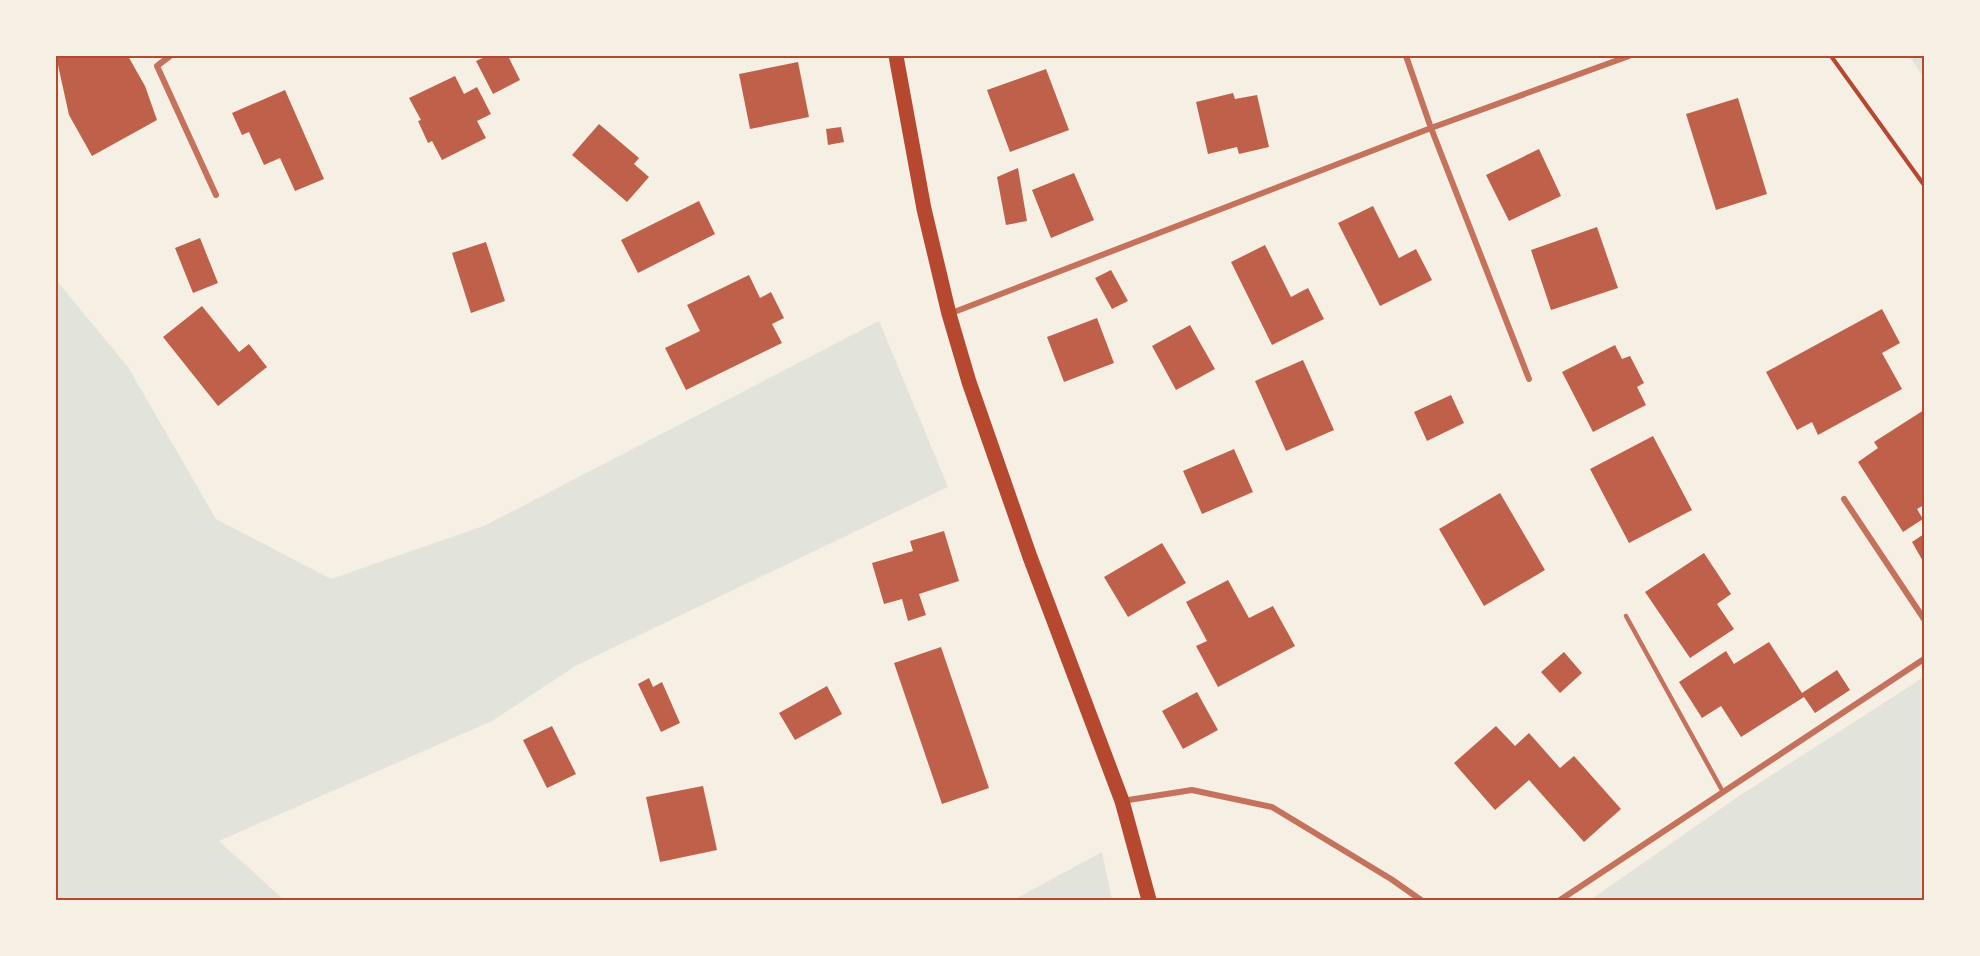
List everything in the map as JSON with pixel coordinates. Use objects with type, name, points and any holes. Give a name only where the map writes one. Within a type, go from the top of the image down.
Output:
[{"type":"main road","points":[[896,56],[924,208],[949,314],[987,438],[1122,801],[1149,900]]},
{"type":"street","points":[[170,56],[157,66],[216,195]]},
{"type":"street","points":[[1406,56],[1431,128],[1529,379]]},
{"type":"street","points":[[949,314],[1431,128],[1629,56]]},
{"type":"street","points":[[1844,499],[1924,619]]},
{"type":"street","points":[[1560,900],[1924,659]]},
{"type":"street","points":[[1122,801],[1192,790],[1272,807],[1391,879],[1421,900]]},
{"type":"lane","points":[[1626,616],[1723,792]]},
{"type":"path","points":[[1831,56],[1924,185]]},
{"type":"shaded area","points":[[1909,56],[1924,56],[1924,78]]},
{"type":"shaded area","points":[[56,280],[128,367],[216,519],[331,579],[486,525],[879,321],[948,487],[577,665],[492,721],[219,841],[284,900],[56,900]]},
{"type":"shaded area","points":[[1924,677],[1924,900],[1590,900],[1739,796]]},
{"type":"shaded area","points":[[1102,852],[1112,900],[1013,900]]},
{"type":"building","points":[[56,56],[128,56],[145,86],[157,120],[92,156],[69,115]]},
{"type":"building","points":[[487,56],[508,56],[520,80],[493,94],[476,61]]},
{"type":"building","points":[[798,62],[809,117],[750,129],[739,74]]},
{"type":"building","points":[[1046,69],[1069,130],[1010,152],[987,90]]},
{"type":"building","points":[[455,76],[464,94],[477,87],[491,114],[477,121],[486,138],[442,160],[432,141],[428,143],[418,121],[421,120],[409,98]]},
{"type":"building","points":[[285,90],[324,179],[295,191],[280,158],[264,165],[249,132],[242,135],[232,113]]},
{"type":"building","points":[[1233,93],[1235,99],[1257,95],[1269,147],[1239,154],[1237,147],[1208,154],[1196,102]]},
{"type":"building","points":[[1738,98],[1767,194],[1716,210],[1686,114]]},
{"type":"building","points":[[599,124],[639,158],[634,164],[649,177],[627,202],[572,155]]},
{"type":"building","points":[[841,127],[844,142],[828,145],[826,129]]},
{"type":"building","points":[[1539,149],[1561,196],[1509,221],[1486,175]]},
{"type":"building","points":[[1018,168],[1027,221],[1006,225],[997,177]]},
{"type":"building","points":[[1074,173],[1094,220],[1051,238],[1032,190]]},
{"type":"building","points":[[699,201],[715,234],[638,273],[621,240]]},
{"type":"building","points":[[1373,206],[1399,258],[1416,249],[1432,280],[1380,306],[1338,223]]},
{"type":"building","points":[[1597,227],[1618,288],[1551,310],[1531,250]]},
{"type":"building","points":[[200,238],[218,283],[193,293],[175,248]]},
{"type":"building","points":[[486,242],[505,301],[471,313],[452,253]]},
{"type":"building","points":[[1265,245],[1291,297],[1308,288],[1324,319],[1272,345],[1231,262]]},
{"type":"building","points":[[1111,270],[1128,301],[1112,309],[1095,278]]},
{"type":"building","points":[[749,275],[760,298],[771,292],[784,318],[772,324],[782,343],[686,390],[665,348],[700,331],[687,305]]},
{"type":"building","points":[[202,306],[239,352],[249,344],[267,367],[218,406],[163,337]]},
{"type":"building","points":[[1882,309],[1900,343],[1882,353],[1902,389],[1818,435],[1812,422],[1797,430],[1766,372]]},
{"type":"building","points":[[1097,318],[1114,363],[1064,382],[1047,337]]},
{"type":"building","points":[[1190,325],[1215,369],[1176,390],[1152,346]]},
{"type":"building","points":[[1615,345],[1622,359],[1630,356],[1644,383],[1637,387],[1646,405],[1593,432],[1562,372]]},
{"type":"building","points":[[1303,360],[1334,430],[1286,451],[1255,381]]},
{"type":"building","points":[[1451,395],[1464,423],[1427,441],[1414,412]]},
{"type":"building","points":[[1924,410],[1924,505],[1917,509],[1923,519],[1903,532],[1858,462],[1878,448],[1874,442]]},
{"type":"building","points":[[1653,436],[1692,510],[1629,543],[1590,469]]},
{"type":"building","points":[[1234,449],[1253,492],[1202,514],[1183,471]]},
{"type":"building","points":[[1500,493],[1545,570],[1484,606],[1439,529]]},
{"type":"building","points":[[944,531],[959,581],[919,594],[926,615],[908,621],[902,599],[884,604],[872,563],[913,551],[910,541]]},
{"type":"building","points":[[1924,534],[1924,563],[1912,542]]},
{"type":"building","points":[[1162,543],[1186,583],[1128,617],[1104,577]]},
{"type":"building","points":[[1704,553],[1731,594],[1717,604],[1734,629],[1690,658],[1645,592]]},
{"type":"building","points":[[1228,580],[1249,618],[1273,606],[1295,646],[1218,687],[1196,646],[1207,641],[1186,602]]},
{"type":"building","points":[[1769,642],[1802,693],[1837,670],[1850,690],[1815,713],[1804,697],[1741,737],[1721,706],[1702,718],[1679,682],[1726,651],[1734,664]]},
{"type":"building","points":[[941,647],[989,788],[942,804],[894,663]]},
{"type":"building","points":[[1564,652],[1582,673],[1560,693],[1541,672]]},
{"type":"building","points":[[649,678],[653,687],[662,682],[680,723],[661,732],[638,684]]},
{"type":"building","points":[[827,686],[842,714],[795,740],[779,713]]},
{"type":"building","points":[[1197,692],[1218,730],[1183,749],[1162,711]]},
{"type":"building","points":[[552,726],[576,774],[547,788],[523,740]]},
{"type":"building","points":[[1496,726],[1515,746],[1529,733],[1560,768],[1574,756],[1621,809],[1584,842],[1529,780],[1495,810],[1454,763]]},
{"type":"building","points":[[703,786],[717,850],[660,862],[646,797]]}]
